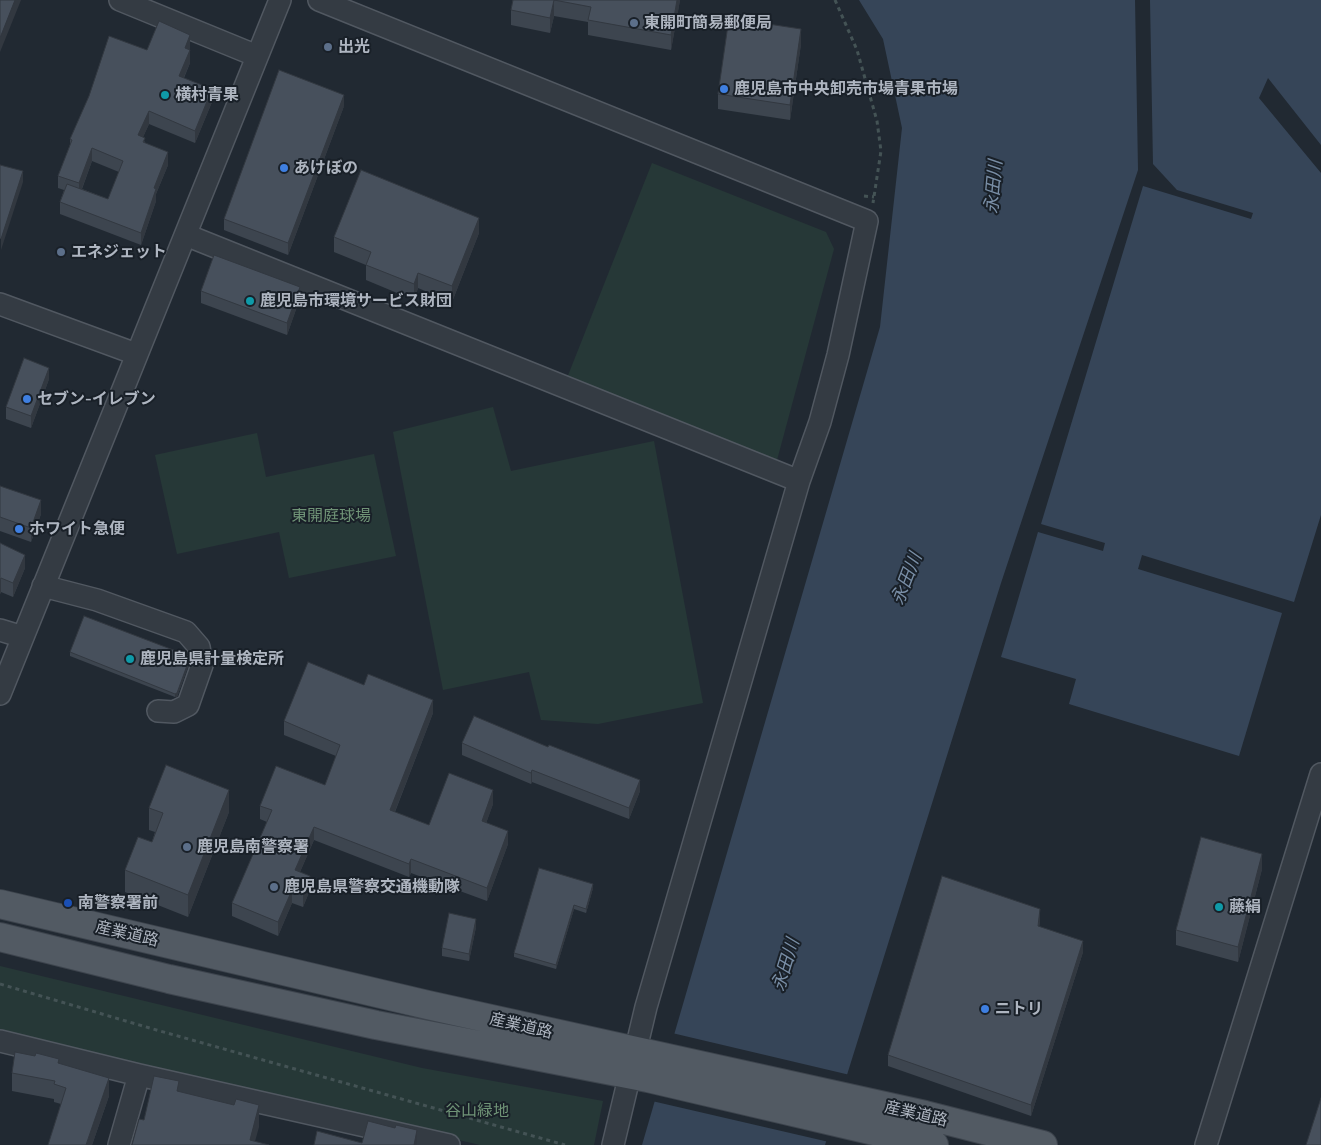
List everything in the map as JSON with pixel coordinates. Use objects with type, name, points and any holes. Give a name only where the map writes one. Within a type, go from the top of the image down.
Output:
[{"type":"main road","name":"産業道路","points":[[0,904],[428,1005],[642,1065],[846,1110],[1043,1145]]},
{"type":"main road","name":"産業道路","points":[[0,938],[376,1026],[642,1065]]},
{"type":"main road","name":"産業道路","points":[[846,1110],[934,1145]]},
{"type":"street","points":[[120,0],[257,56]]},
{"type":"street","points":[[0,694],[280,0]]},
{"type":"street","points":[[319,0],[867,221],[838,355],[820,422],[799,481],[652,988],[642,1065],[613,1145]]},
{"type":"street","points":[[186,235],[799,481]]},
{"type":"street","points":[[0,304],[136,354]]},
{"type":"street","points":[[42,586],[97,600],[186,632],[200,647],[202,665],[188,705],[174,712],[158,711]]},
{"type":"street","points":[[0,630],[24,638]]},
{"type":"street","points":[[1206,1145],[1321,774]]},
{"type":"street","points":[[0,1041],[424,1142],[449,1145]]},
{"type":"street","points":[[119,1145],[139,1075]]},
{"type":"path","points":[[835,0],[857,50],[877,121],[881,151],[874,198],[867,221]]},
{"type":"path","points":[[864,196],[874,198]]},
{"type":"path","points":[[0,984],[169,1034],[565,1145]]},
{"type":"green space","points":[[652,163],[826,232],[834,249],[777,460],[567,378]]},
{"type":"green space","points":[[493,407],[511,471],[654,441],[703,703],[598,724],[541,720],[529,672],[443,690],[393,432]]},
{"type":"green space","name":"東開庭球場","points":[[257,433],[266,477],[374,454],[396,556],[289,578],[279,532],[177,554],[155,455]]},
{"type":"green space","name":"谷山緑地","points":[[0,966],[422,1068],[603,1101],[594,1145],[480,1145],[0,1032]]},
{"type":"water","name":"永田川","points":[[859,0],[1135,0],[1138,170],[1001,583],[825,1145],[642,1145],[880,327],[902,128],[883,39]]},
{"type":"water","points":[[1150,0],[1321,0],[1321,145],[1268,78],[1259,98],[1321,173],[1321,515],[1294,602],[1142,555],[1138,569],[1282,613],[1239,756],[1069,704],[1076,679],[1001,657],[1038,532],[1103,551],[1105,543],[1041,524],[1143,186],[1251,219],[1253,213],[1177,190],[1153,164]]},
{"type":"pier","points":[[672,1033],[850,1075],[829,1142],[652,1101]]},
{"type":"building","points":[[0,0],[15,0],[0,38]]},
{"type":"building","points":[[513,0],[554,0],[550,18],[511,10]]},
{"type":"building","points":[[554,0],[677,0],[671,35],[588,20],[591,7]]},
{"type":"building","points":[[729,18],[801,29],[790,105],[718,94]]},
{"type":"building","points":[[159,21],[190,35],[185,48],[190,50],[179,76],[212,89],[195,131],[149,111],[138,135],[145,138],[143,142],[168,152],[154,188],[156,189],[141,233],[60,202],[67,184],[108,199],[123,161],[92,148],[79,183],[58,176],[72,140],[70,139],[89,96],[109,36],[147,50]]},
{"type":"building","name":"あけぼの","points":[[279,70],[344,95],[288,243],[224,219]]},
{"type":"building","points":[[0,165],[23,171],[1,239],[0,238]]},
{"type":"building","points":[[361,170],[479,218],[452,286],[418,273],[414,284],[366,265],[371,252],[334,237]]},
{"type":"building","name":"鹿児島市環境サービス財団","points":[[214,255],[300,287],[287,323],[201,291]]},
{"type":"building","name":"セブン-イレブン","points":[[24,358],[49,368],[31,416],[6,407]]},
{"type":"building","points":[[0,486],[41,500],[31,528],[0,517]]},
{"type":"building","points":[[0,543],[25,555],[13,583],[1,578],[0,580]]},
{"type":"building","name":"鹿児島県計量検定所","points":[[84,616],[189,656],[177,693],[175,694],[70,652]]},
{"type":"building","points":[[308,662],[364,685],[368,674],[433,700],[390,810],[429,825],[449,773],[493,790],[482,821],[508,831],[487,888],[411,859],[409,864],[314,827],[295,870],[310,876],[303,894],[292,890],[278,922],[232,903],[272,810],[260,806],[276,766],[325,785],[340,745],[284,721]]},
{"type":"building","points":[[474,716],[548,747],[549,745],[640,780],[629,808],[532,770],[531,773],[462,743]]},
{"type":"building","name":"鹿児島南警察署","points":[[166,765],[229,790],[188,895],[125,870],[138,837],[152,842],[163,813],[149,808]]},
{"type":"building","name":"藤絹","points":[[1201,837],[1262,854],[1238,947],[1176,930]]},
{"type":"building","points":[[539,868],[593,884],[586,909],[574,905],[556,965],[514,953]]},
{"type":"building","name":"ニトリ","points":[[942,876],[1040,909],[1038,926],[1083,941],[1031,1105],[888,1055]]},
{"type":"building","points":[[449,913],[476,919],[469,954],[442,948]]},
{"type":"building","points":[[15,1052],[35,1056],[36,1053],[59,1059],[58,1063],[109,1078],[86,1145],[48,1145],[66,1088],[54,1084],[55,1081],[12,1073]]},
{"type":"building","points":[[154,1076],[179,1081],[177,1091],[234,1105],[236,1099],[259,1105],[250,1140],[269,1145],[132,1145],[139,1119],[144,1120]]},
{"type":"building","points":[[1321,1098],[1321,1145],[1306,1145]]},
{"type":"building","points":[[368,1121],[395,1128],[396,1125],[417,1130],[414,1145],[314,1145],[317,1131],[362,1143]]},
{"type":"place","name":"東開町簡易郵便局","points":[[634,23]]},
{"type":"place","name":"出光","points":[[328,47]]},
{"type":"place","name":"鹿児島市中央卸売市場青果市場","points":[[724,89]]},
{"type":"place","name":"横村青果","points":[[165,95]]},
{"type":"place","name":"あけぼの","points":[[284,168]]},
{"type":"place","name":"エネジェット","points":[[61,252]]},
{"type":"place","name":"鹿児島市環境サービス財団","points":[[250,301]]},
{"type":"place","name":"セブン-イレブン","points":[[27,399]]},
{"type":"place","name":"ホワイト急便","points":[[19,529]]},
{"type":"place","name":"鹿児島県計量検定所","points":[[130,659]]},
{"type":"place","name":"鹿児島南警察署","points":[[187,847]]},
{"type":"place","name":"鹿児島県警察交通機動隊","points":[[274,887]]},
{"type":"place","name":"南警察署前","points":[[68,903]]},
{"type":"place","name":"藤絹","points":[[1219,907]]},
{"type":"place","name":"ニトリ","points":[[985,1009]]}]
